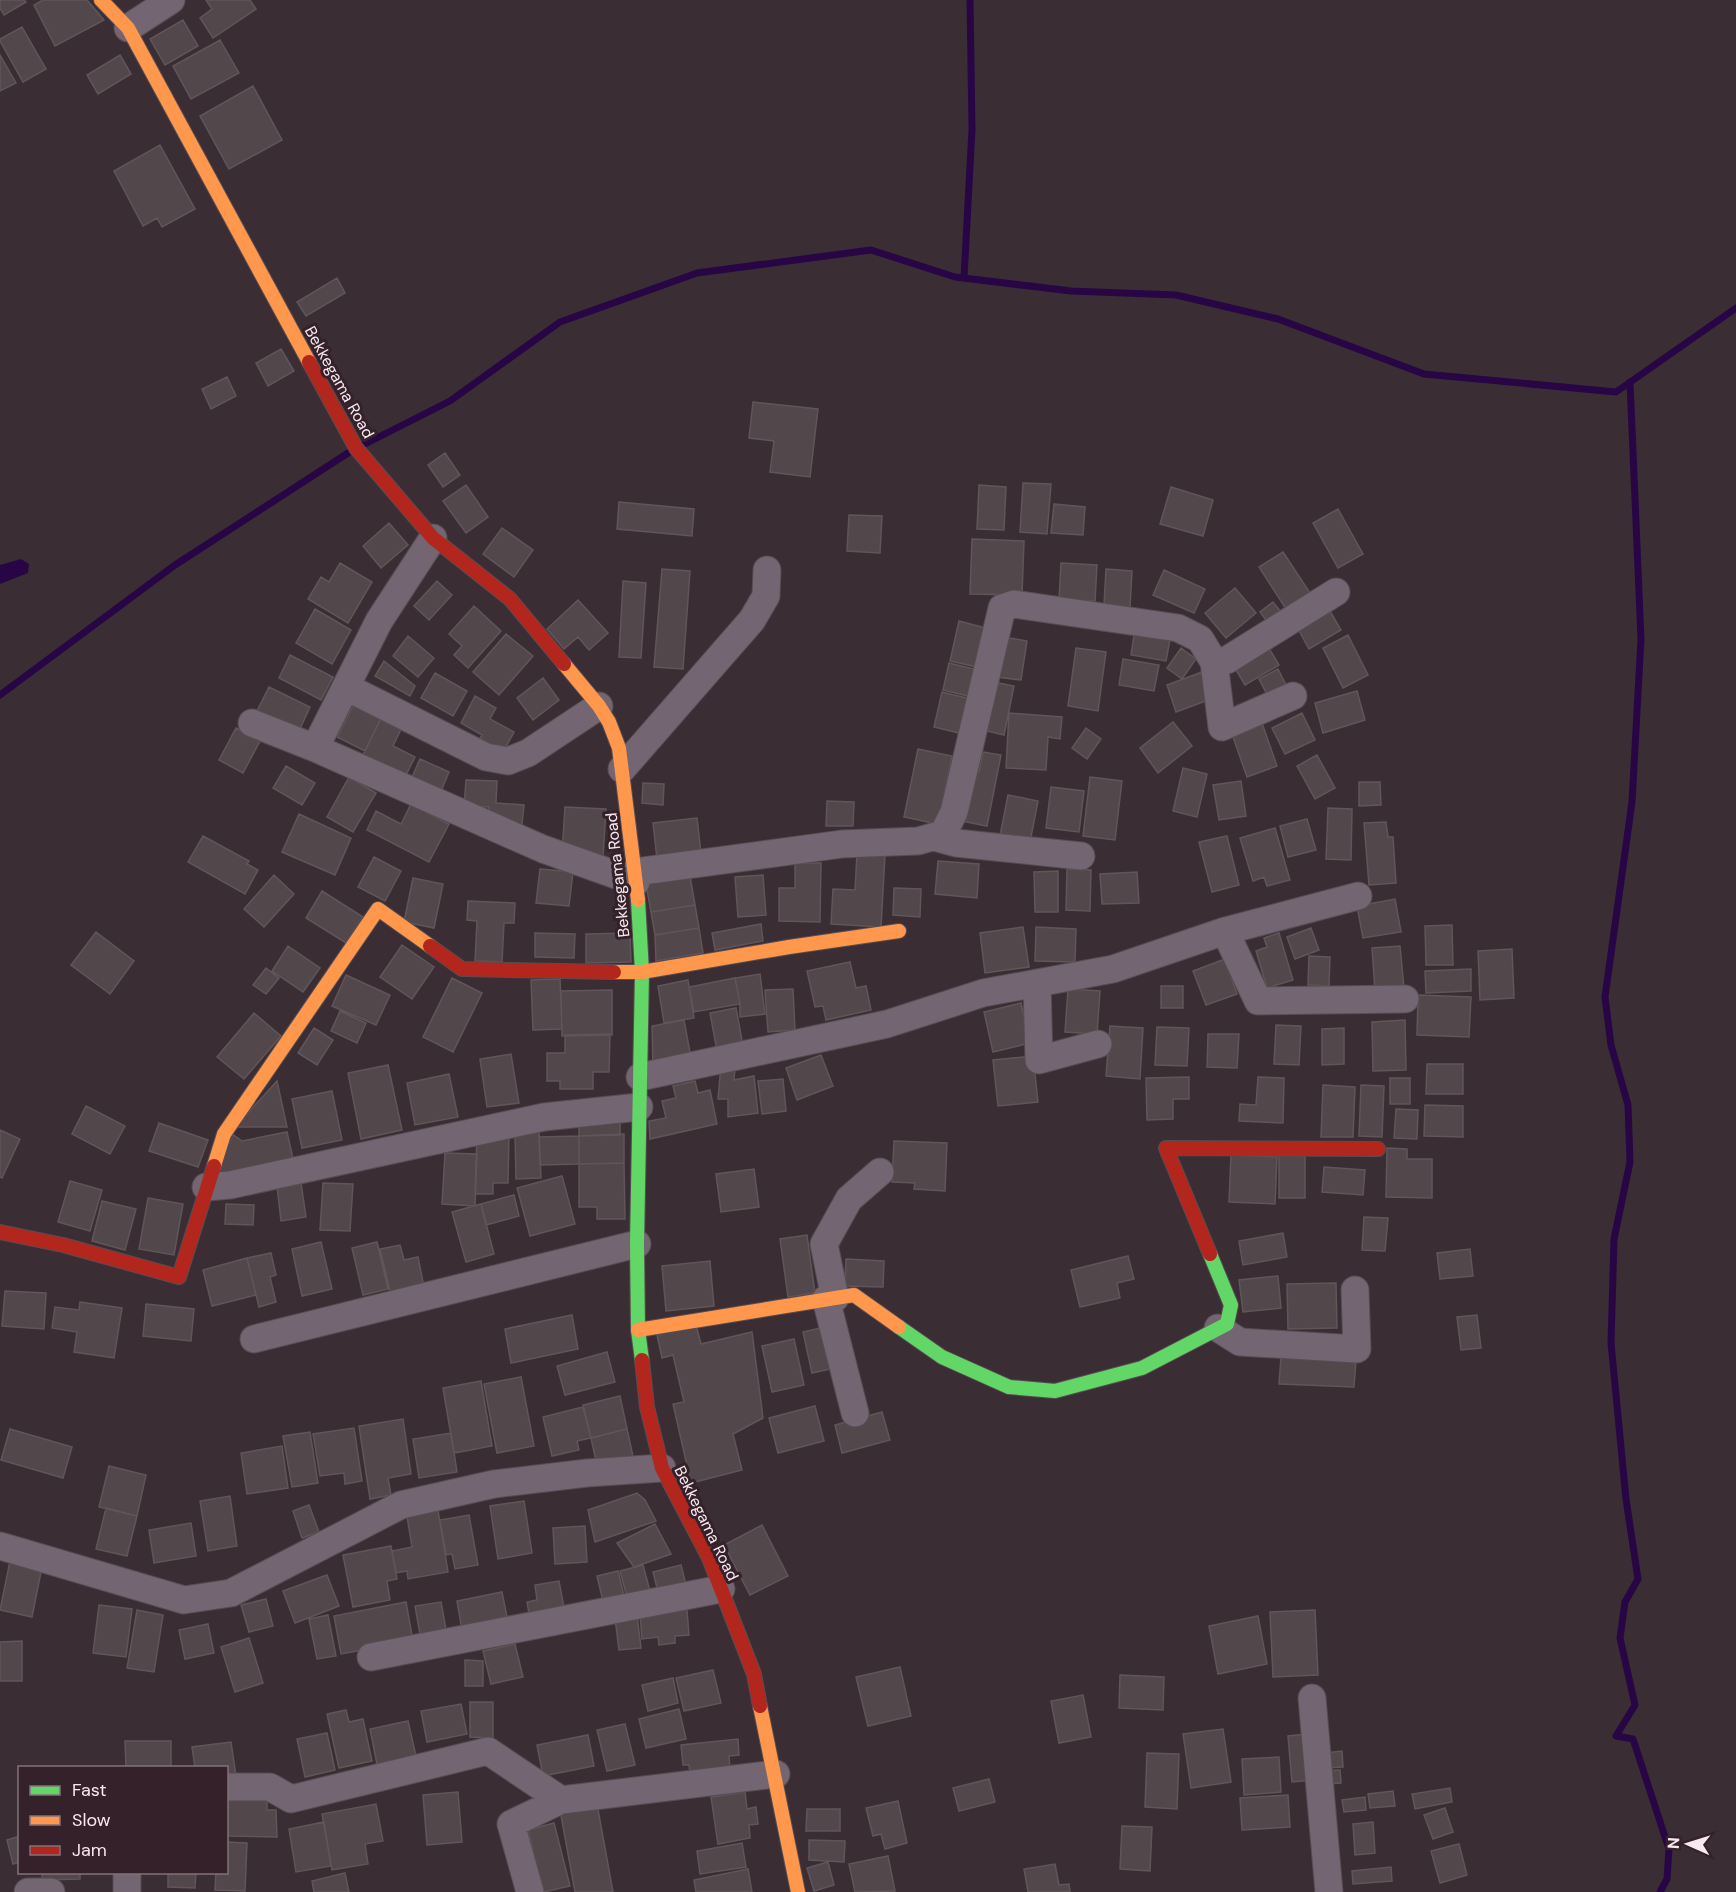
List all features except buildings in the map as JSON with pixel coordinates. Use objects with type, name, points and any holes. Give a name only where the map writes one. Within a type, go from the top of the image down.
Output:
[{"type":"street","name":"Bekkegama Road","points":[[101,0],[128,28],[356,448],[433,538],[510,599],[599,705],[609,722],[619,748],[636,877],[642,972],[637,1244],[638,1330],[647,1407],[662,1468],[709,1558],[754,1674],[798,1892]]},
{"type":"street","points":[[128,28],[171,0]]},
{"type":"street","points":[[315,748],[379,621],[433,538]]},
{"type":"street","points":[[622,769],[752,620],[766,596],[767,570]]},
{"type":"street","points":[[1214,662],[1227,660],[1336,592]]},
{"type":"street","points":[[252,723],[315,748],[543,849],[636,877],[842,844],[918,841],[943,834],[954,812],[1002,608],[1014,604],[1178,628],[1200,639],[1214,662],[1222,727],[1293,696]]},
{"type":"street","points":[[346,687],[486,757],[508,761],[528,753],[599,705]]},
{"type":"street","points":[[934,837],[956,843],[1082,856]]},
{"type":"street","points":[[640,1077],[887,1024],[983,993],[1113,969],[1224,931],[1358,896]]},
{"type":"street","points":[[0,1232],[63,1245],[179,1277],[224,1134],[378,909],[462,969],[642,972],[899,931]]},
{"type":"street","points":[[1224,931],[1258,1001],[1405,999]]},
{"type":"street","points":[[1037,983],[1038,1060],[1098,1044]]},
{"type":"street","points":[[206,1187],[230,1185],[544,1117],[639,1107]]},
{"type":"street","points":[[638,1330],[854,1295],[942,1357],[1009,1387],[1055,1391],[1142,1368],[1227,1324],[1231,1305],[1166,1148],[1378,1149]]},
{"type":"street","points":[[855,1413],[831,1299],[824,1244],[849,1199],[880,1172]]},
{"type":"street","points":[[254,1339],[637,1244]]},
{"type":"street","points":[[1218,1328],[1240,1342],[1357,1349],[1355,1290]]},
{"type":"street","points":[[0,1546],[184,1600],[231,1593],[401,1505],[494,1484],[587,1473],[662,1468]]},
{"type":"street","points":[[371,1657],[721,1589]]},
{"type":"street","points":[[1312,1698],[1329,1892]]},
{"type":"street","points":[[228,1787],[270,1787],[291,1799],[489,1751],[561,1800]]},
{"type":"street","points":[[530,1892],[511,1824],[561,1800],[776,1774]]},
{"type":"street","points":[[127,1874],[127,1892]]},
{"type":"street","points":[[28,1892],[51,1892]]},
{"type":"shaded area","points":[[21,559],[29,564],[28,573],[0,584],[0,565]]},
{"type":"waterway","points":[[964,278],[972,129],[970,0]]},
{"type":"waterway","points":[[363,445],[450,401],[560,322],[697,273],[871,250],[955,277],[1071,291],[1176,295],[1278,319],[1424,374],[1616,392],[1736,308]]},
{"type":"waterway","points":[[1630,382],[1641,639],[1632,802],[1605,997],[1611,1045],[1628,1105],[1630,1162],[1614,1239],[1611,1343],[1626,1499],[1638,1579],[1625,1602],[1620,1638],[1635,1705],[1616,1736],[1633,1739],[1669,1849],[1667,1879],[1660,1892]]},
{"type":"waterway","points":[[0,695],[175,565],[348,453]]},
{"type":"traffic: fast","points":[[638,900],[642,972],[637,1244],[638,1330],[642,1360]]},
{"type":"traffic: fast","points":[[899,1327],[942,1357],[1009,1387],[1055,1391],[1142,1368],[1227,1324],[1231,1305],[1210,1254]]},
{"type":"traffic: slow","points":[[101,0],[128,28],[309,362]]},
{"type":"traffic: slow","points":[[564,664],[599,706],[609,722],[619,748],[638,900]]},
{"type":"traffic: slow","points":[[214,1166],[224,1134],[378,909],[430,946]]},
{"type":"traffic: slow","points":[[614,972],[642,972],[899,931]]},
{"type":"traffic: slow","points":[[638,1330],[854,1295],[899,1327]]},
{"type":"traffic: slow","points":[[760,1706],[798,1892]]},
{"type":"traffic: jam","points":[[309,362],[356,448],[433,538],[510,599],[564,664]]},
{"type":"traffic: jam","points":[[430,946],[462,969],[614,972]]},
{"type":"traffic: jam","points":[[1210,1254],[1166,1148],[1378,1149]]},
{"type":"traffic: jam","points":[[0,1232],[63,1245],[179,1277],[214,1166]]},
{"type":"traffic: jam","points":[[642,1360],[647,1407],[662,1468],[709,1558],[754,1674],[760,1706]]}]
